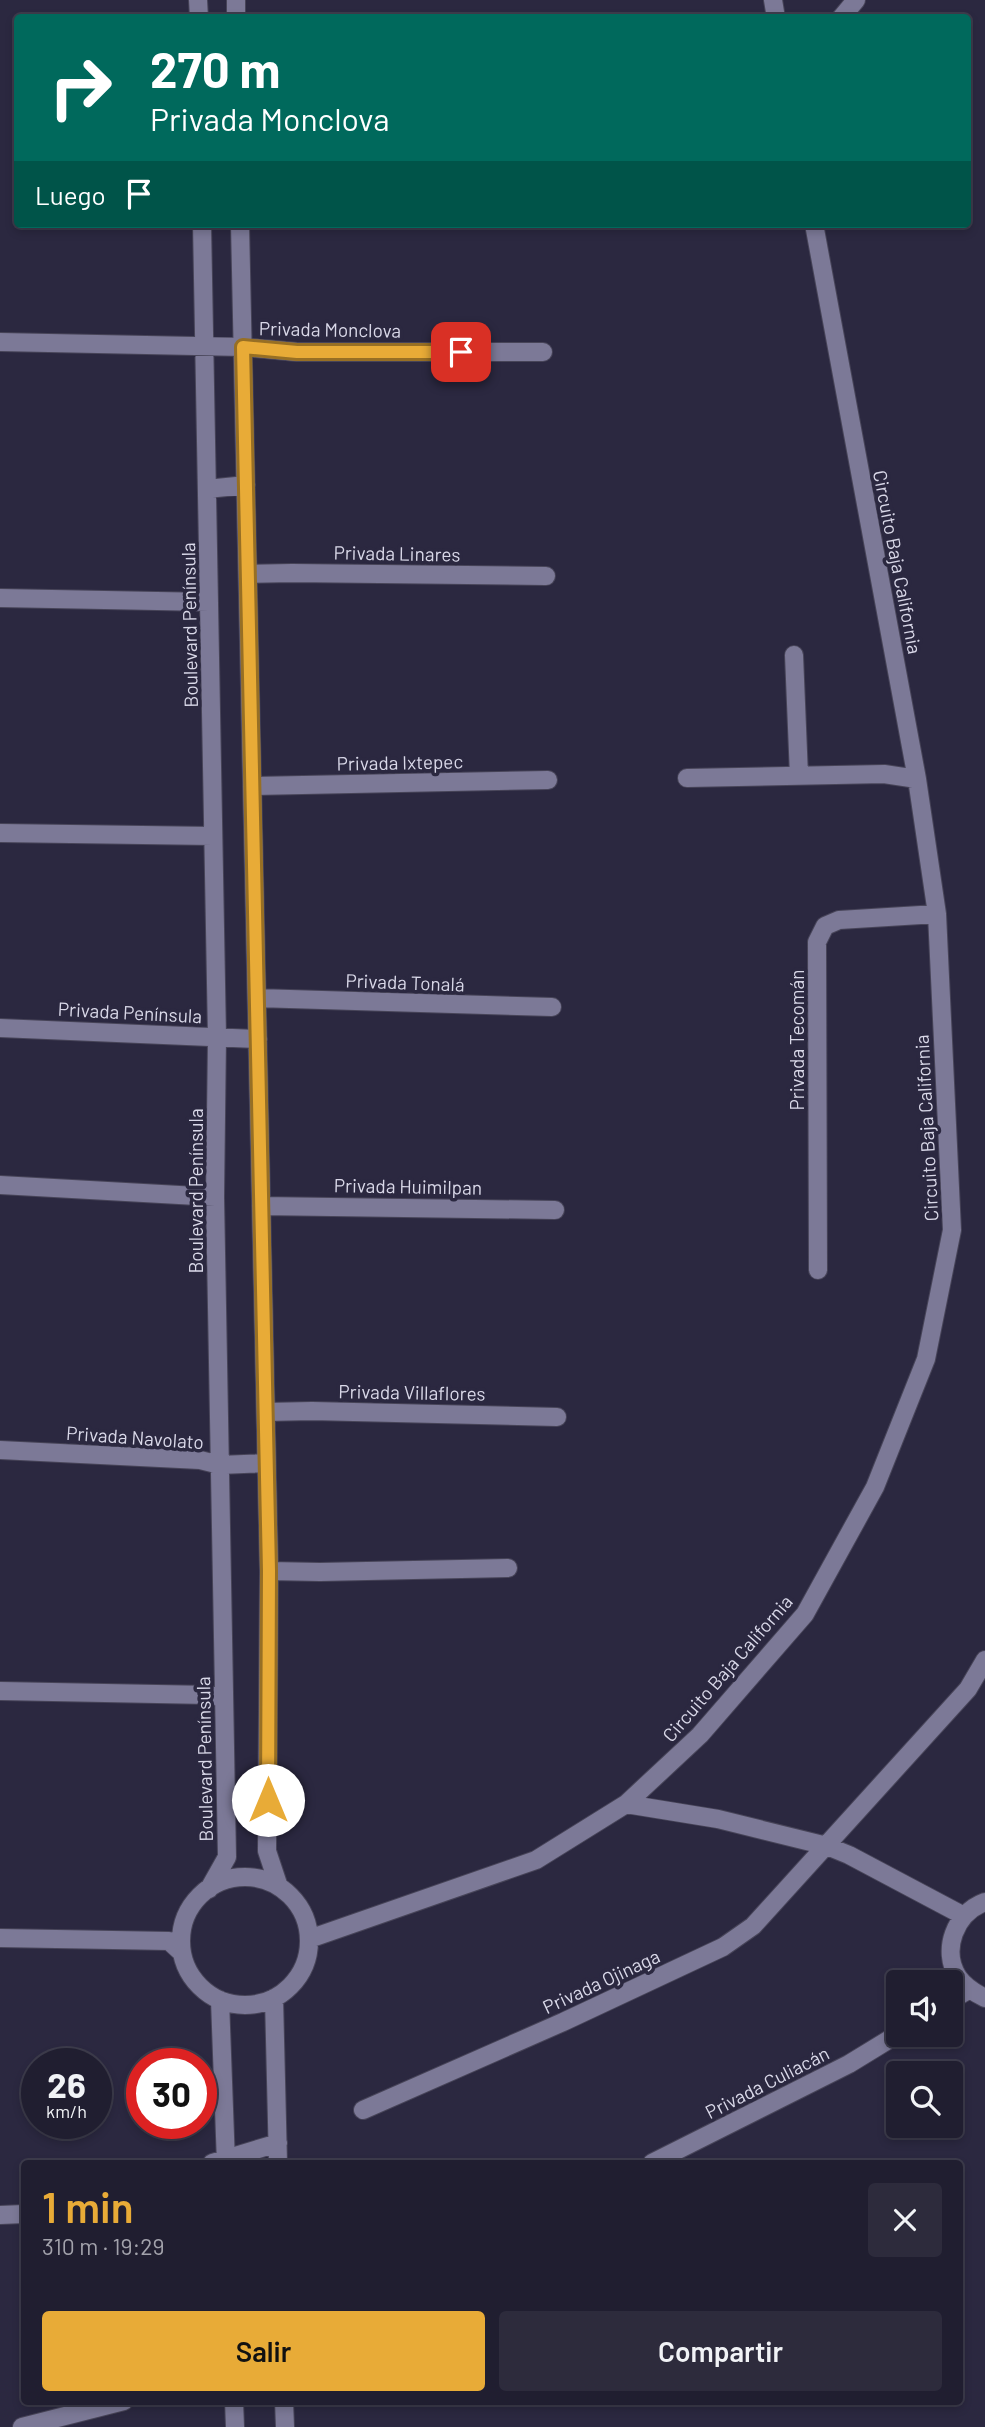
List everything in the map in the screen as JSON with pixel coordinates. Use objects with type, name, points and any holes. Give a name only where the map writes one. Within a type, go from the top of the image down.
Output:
[{"type":"street","points":[[844,14],[856,0]]},
{"type":"street","name":"Boulevard Península","points":[[202,228],[217,1037],[215,1197],[227,1857],[209,1889]]},
{"type":"street","points":[[240,228],[269,1571],[267,1851],[279,1887]]},
{"type":"street","name":"Circuito Baja California","points":[[309,1939],[536,1860],[626,1804],[700,1735],[805,1614],[875,1486],[926,1359],[952,1230],[937,914],[917,779],[815,228]]},
{"type":"street","name":"Privada Monclova","points":[[0,342],[243,347],[297,352],[543,352]]},
{"type":"street","points":[[207,489],[246,485]]},
{"type":"street","name":"Privada Linares","points":[[248,574],[292,572],[546,576]]},
{"type":"street","points":[[0,598],[209,602]]},
{"type":"street","points":[[794,655],[799,776]]},
{"type":"street","points":[[687,778],[884,774],[917,779]]},
{"type":"street","name":"Privada Ixtepec","points":[[252,786],[548,780]]},
{"type":"street","points":[[0,833],[213,836]]},
{"type":"street","name":"Privada Tecomán","points":[[818,1270],[817,942],[825,926],[839,920],[937,914]]},
{"type":"street","name":"Privada Tonalá","points":[[257,998],[552,1007]]},
{"type":"street","name":"Privada Península","points":[[0,1028],[258,1039]]},
{"type":"street","points":[[0,1185],[215,1197]]},
{"type":"street","name":"Privada Huimilpan","points":[[261,1206],[555,1210]]},
{"type":"street","name":"Privada Villaflores","points":[[265,1412],[557,1417]]},
{"type":"street","name":"Privada Navolato","points":[[0,1450],[200,1460],[220,1465],[266,1463]]},
{"type":"street","points":[[269,1571],[508,1568]]},
{"type":"street","name":"Privada Ojinaga","points":[[363,2110],[563,2022],[723,1947],[753,1926],[968,1689],[985,1660]]},
{"type":"street","points":[[0,1691],[209,1695],[224,1698]]},
{"type":"street","points":[[626,1804],[718,1819],[827,1846],[964,1916]]},
{"type":"street","points":[[239,1877],[260,1879],[279,1887],[295,1901],[306,1919],[309,1939],[307,1960],[297,1979],[282,1994],[263,2003],[241,2005],[220,2000],[202,1989],[189,1972],[181,1952],[181,1930],[189,1910],[219,1882],[239,1877]]},
{"type":"street","points":[[977,1994],[958,1977],[952,1962],[951,1945],[955,1930],[964,1916],[976,1905],[985,1902]]},
{"type":"street","points":[[0,1938],[169,1941],[181,1952]]},
{"type":"street","points":[[274,1998],[278,2160]]},
{"type":"street","points":[[220,2000],[221,2160]]},
{"type":"street","name":"Privada Culiacán","points":[[658,2160],[849,2064],[886,2041]]},
{"type":"street","points":[[227,2160],[278,2143]]},
{"type":"street","points":[[0,2215],[21,2214]]},
{"type":"street","points":[[22,2427],[108,2405]]},
{"type":"street","points":[[234,2405],[235,2427]]},
{"type":"street","points":[[285,2405],[285,2427]]},
{"type":"route","points":[[268,1800],[269,1571],[243,347],[297,352],[461,352]]}]
